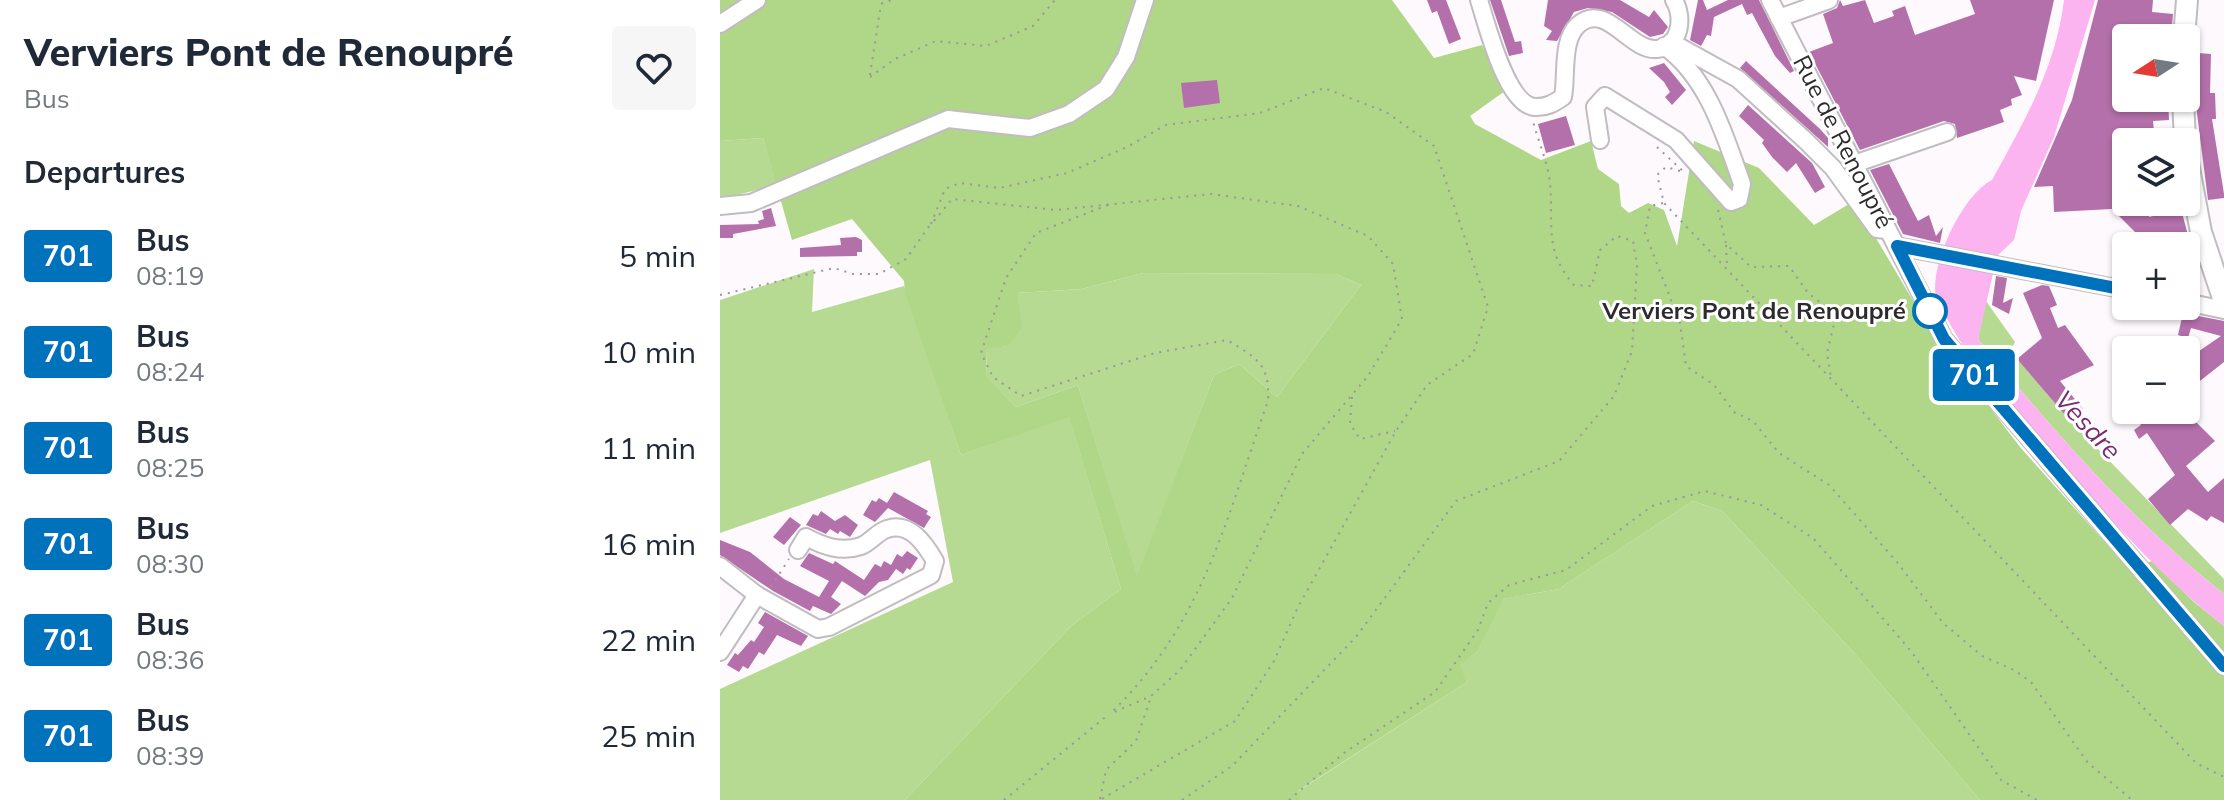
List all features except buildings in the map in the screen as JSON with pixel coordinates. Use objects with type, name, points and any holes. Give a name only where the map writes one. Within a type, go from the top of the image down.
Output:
[{"type":"main road","points":[[2185,24],[2187,0]]},
{"type":"main road","points":[[2198,216],[2224,301]]},
{"type":"street","points":[[720,24],[757,0]]},
{"type":"street","points":[[720,206],[751,203],[948,119],[1030,128],[1069,114],[1106,89],[1126,57],[1145,0]]},
{"type":"street","points":[[1479,0],[1509,85],[1528,105],[1548,106],[1563,97],[1571,35],[1587,20],[1603,20],[1645,47],[1657,49],[1668,44],[1681,18],[1674,0]]},
{"type":"street","name":"Rue de Renoupré","points":[[1770,0],[1897,246],[2112,287]]},
{"type":"street","points":[[1779,18],[1829,0]]},
{"type":"street","points":[[1600,140],[1595,107],[1605,96],[1676,140],[1721,193],[1731,202],[1739,199],[1742,184],[1708,99],[1668,44]]},
{"type":"street","points":[[1668,44],[1738,79],[1833,168],[1877,229],[1888,230]]},
{"type":"street","points":[[1854,164],[1947,132]]},
{"type":"street","points":[[1897,246],[1944,339],[2224,666]]},
{"type":"street","points":[[2200,305],[2224,310]]},
{"type":"street","points":[[720,566],[760,597],[818,629],[829,627],[931,575],[935,561],[922,538],[903,529],[887,528],[863,545],[847,549],[824,547],[806,537],[798,550]]},
{"type":"street","points":[[720,652],[760,597]]},
{"type":"path","points":[[891,0],[881,4],[870,77],[895,59],[936,41],[986,46],[1033,26],[1055,0]]},
{"type":"path","points":[[931,224],[945,189],[960,183],[999,188],[1067,173],[1127,147],[1166,125],[1260,113],[1324,88],[1386,112],[1434,146],[1488,307],[1473,354],[1427,385],[1396,431],[1298,607],[1274,661],[1235,721],[1100,800]]},
{"type":"path","points":[[1182,800],[1232,766],[1356,637],[1456,501],[1559,461],[1614,396],[1632,351],[1637,265],[1633,241],[1617,236],[1600,250],[1592,286],[1574,285],[1558,267],[1551,230],[1550,180],[1528,105]]},
{"type":"path","points":[[1657,147],[1680,171]]},
{"type":"path","points":[[1691,171],[1666,167],[1657,175],[1664,203],[2196,763],[2224,777]]},
{"type":"path","points":[[720,295],[834,268],[853,274],[879,274],[906,259],[952,199],[1056,210],[1211,194],[1298,206],[1368,236],[1393,264],[1402,319],[1368,376],[1302,454],[1232,598],[1180,670],[1151,696],[1110,714]]},
{"type":"path","points":[[1004,800],[1110,714],[1137,687],[1176,636],[1212,564],[1268,401],[1269,377],[1255,357],[1227,340],[1155,353],[1021,396],[993,377],[981,353],[991,315],[1006,278],[1036,233],[1112,203]]},
{"type":"path","points":[[1664,203],[1650,206],[1645,233],[1680,323],[1686,366],[1714,385],[1734,412],[1753,421],[1779,453],[1829,485],[1897,562],[1943,623],[1982,656],[2014,670],[2031,682],[2088,763],[2132,800]]},
{"type":"path","points":[[1716,205],[1726,244],[1728,269]]},
{"type":"path","points":[[1726,244],[1751,267],[1789,266],[1808,293],[1830,310],[1834,324],[1827,353],[1831,379]]},
{"type":"path","points":[[1352,395],[1350,424],[1360,439],[1396,431]]},
{"type":"path","points":[[1289,800],[1344,753],[1435,692],[1478,630],[1488,603],[1509,585],[1566,570],[1652,506],[1705,491],[1761,505],[1813,538],[1911,651],[1975,748],[2001,780],[2037,800]]},
{"type":"path","points":[[760,597],[798,550]]},
{"type":"path","points":[[1100,800],[1106,770],[1136,741],[1151,696]]},
{"type":"green space","points":[[720,0],[1392,0],[1434,58],[1482,45],[1505,91],[1470,116],[1475,124],[1541,160],[1591,141],[1598,169],[1619,184],[1621,206],[1629,213],[1648,203],[1664,210],[1677,246],[1694,141],[1759,168],[1814,225],[1854,201],[1928,326],[2020,447],[2128,568],[2152,561],[2224,626],[2224,800],[1980,800],[1855,654],[1722,511],[1693,501],[1559,589],[1503,599],[1478,651],[1460,665],[1467,682],[1298,791],[1301,800],[905,800],[1071,626],[1121,589],[1069,417],[961,455],[905,293],[904,281],[852,219],[792,240],[763,138],[720,141]],"holes":[[[1143,273],[1336,274],[1361,285],[1277,397],[1239,364],[1214,375],[1137,576],[1078,385],[1016,407],[987,378],[986,349],[1008,346],[1022,328],[1017,293],[1082,289]]]},
{"type":"green space","points":[[763,138],[777,185],[720,199],[720,141]]},
{"type":"green space","points":[[814,269],[812,312],[904,286],[961,455],[1069,416],[1121,589],[1071,626],[905,800],[720,800],[720,689],[953,582],[930,460],[720,533],[720,300]]},
{"type":"green space","points":[[1143,273],[1336,274],[1361,285],[1277,397],[1239,364],[1214,375],[1137,578],[1078,385],[1016,407],[987,379],[986,348],[1008,346],[1017,293],[1082,289]]},
{"type":"green space","points":[[1986,301],[2015,342],[2011,350],[2017,359],[2066,416],[2224,579],[2224,594],[2157,536],[2094,473],[1978,339]]},
{"type":"green space","points":[[1693,501],[1722,511],[1855,654],[1980,800],[1301,800],[1297,792],[1467,682],[1459,665],[1478,651],[1502,599],[1559,589]]},
{"type":"shaded area","points":[[2064,0],[2095,0],[2054,137],[2021,211],[2014,240],[1997,256],[1978,339],[2094,473],[2157,536],[2224,594],[2224,626],[2140,550],[2018,416],[1974,362],[1936,297],[1938,267],[1950,232],[1970,200],[1992,180],[2027,115],[2054,48]]},
{"type":"bus line","name":"701","points":[[2112,287],[1897,246],[1944,339],[2224,666]]},
{"type":"place","name":"Verviers Pont de Renoupré","points":[[1930,311]]},
{"type":"water label","name":"Vesdre","points":[[2088,425]]}]
